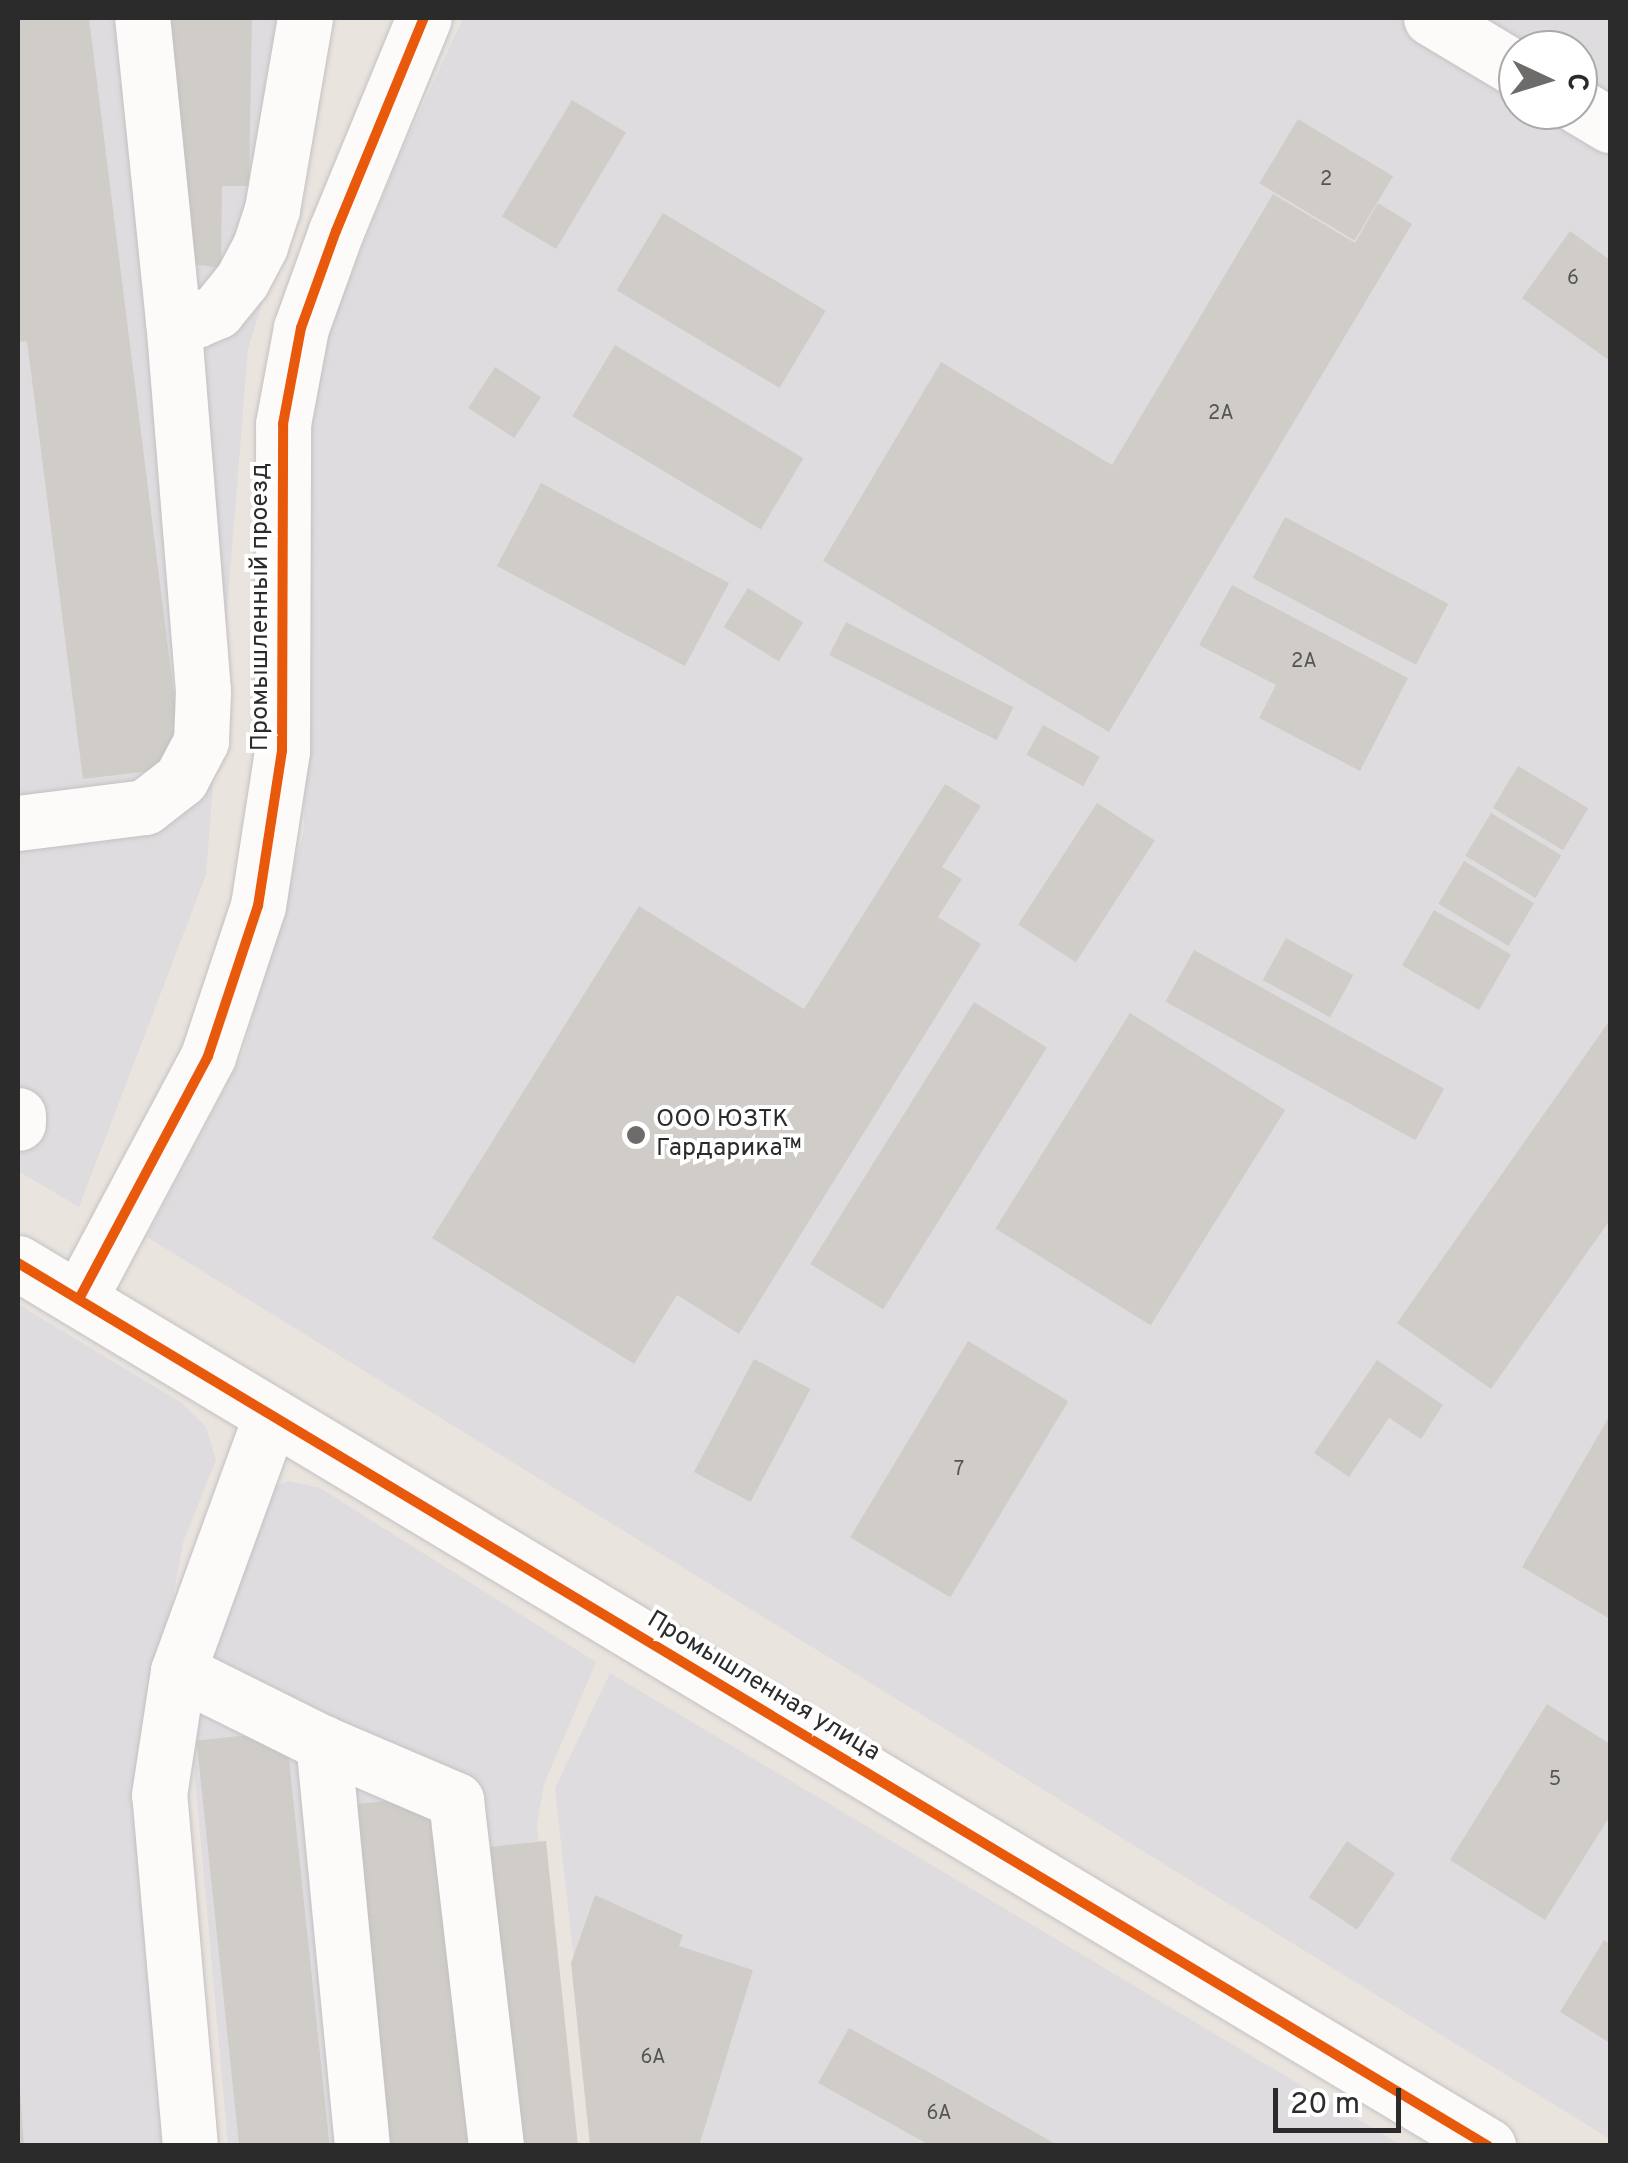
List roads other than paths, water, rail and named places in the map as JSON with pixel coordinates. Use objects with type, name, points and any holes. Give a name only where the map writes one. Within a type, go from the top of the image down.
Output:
[{"type":"street","points":[[18,823],[146,808],[181,780],[202,741],[203,692],[173,321],[142,18]]},
{"type":"street","points":[[173,321],[196,320],[217,311],[242,280],[260,246],[272,209],[306,18]]},
{"type":"street","name":"Промышленный проезд","points":[[78,1300],[208,1056],[258,906],[282,751],[283,424],[302,328],[336,231],[424,18]]},
{"type":"street","points":[[1431,18],[1498,58]]},
{"type":"street","points":[[18,1114],[18,1123]]},
{"type":"street","name":"Промышленная улица","points":[[18,1263],[1488,2146]]},
{"type":"street","points":[[190,2146],[160,1795],[178,1670],[270,1414]]},
{"type":"street","points":[[178,1670],[323,1742],[456,1800],[496,2146]]},
{"type":"street","points":[[323,1742],[362,2146]]},
{"type":"place","name":"ООО ЮЗТК Гардарика™","points":[[636,1135]]}]
